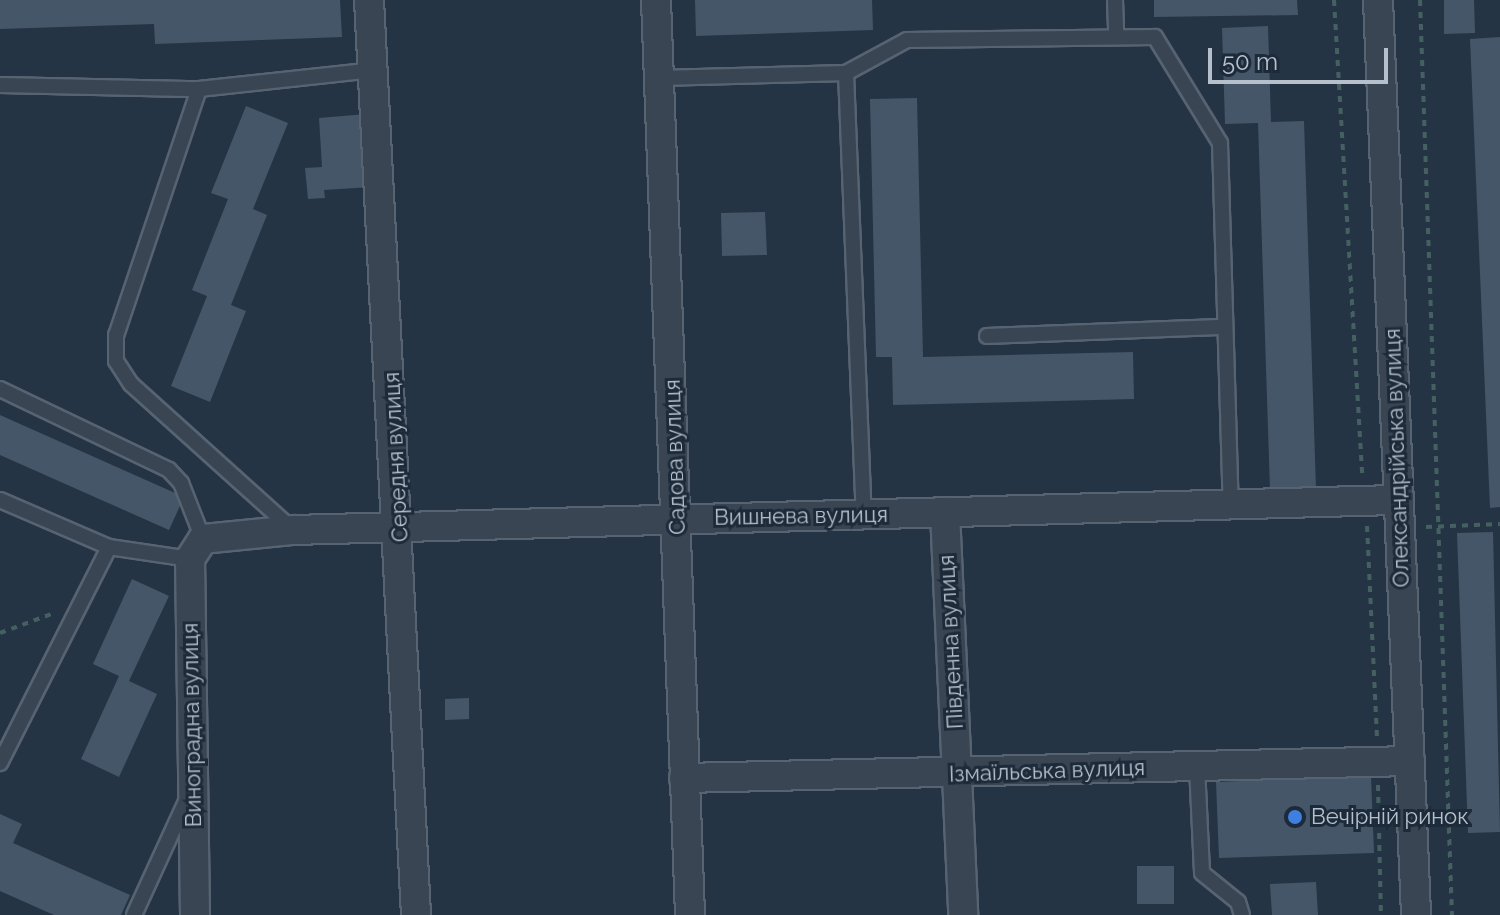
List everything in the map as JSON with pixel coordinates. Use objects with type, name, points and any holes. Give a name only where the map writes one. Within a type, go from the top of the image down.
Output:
[{"type":"street","name":"Середня вулиця","points":[[369,0],[400,528],[416,915]]},
{"type":"street","name":"Садова вулиця","points":[[656,0],[679,519],[690,915]]},
{"type":"street","name":"Олександрійська вулиця","points":[[1378,0],[1416,915]]},
{"type":"street","name":"Вишнева вулиця","points":[[196,549],[293,530],[1364,501],[1399,514]]},
{"type":"street","name":"Південна вулиця","points":[[945,512],[963,915]]},
{"type":"street","name":"Виноградна вулиця","points":[[195,915],[196,549]]},
{"type":"street","name":"Ізмаїльська вулиця","points":[[684,778],[957,775],[1410,761]]},
{"type":"lane","points":[[1115,0],[1116,37]]},
{"type":"lane","points":[[659,78],[846,73],[907,40],[1155,37],[1220,143],[1231,505]]},
{"type":"lane","points":[[0,85],[199,89],[373,70]]},
{"type":"lane","points":[[846,73],[864,515]]},
{"type":"lane","points":[[199,89],[116,335],[116,361],[131,384],[293,530]]},
{"type":"lane","points":[[987,336],[1225,327]]},
{"type":"lane","points":[[0,389],[169,470],[181,483],[196,549],[109,547],[0,500]]},
{"type":"lane","points":[[0,763],[109,547]]},
{"type":"lane","points":[[1197,766],[1202,873],[1231,894],[1242,915]]},
{"type":"lane","points":[[134,915],[193,786]]},
{"type":"path","points":[[1334,0],[1367,529],[1378,762],[1381,915]]},
{"type":"path","points":[[1420,0],[1452,915]]},
{"type":"path","points":[[1367,529],[1399,514],[1437,526],[1500,524]]},
{"type":"path","points":[[0,633],[81,602]]},
{"type":"building","points":[[0,0],[340,0],[342,37],[155,44],[154,24],[0,29]]},
{"type":"building","points":[[695,0],[872,0],[873,30],[696,36]]},
{"type":"building","points":[[1154,0],[1297,0],[1298,15],[1154,17]]},
{"type":"building","points":[[1444,0],[1474,0],[1475,33],[1444,34]]},
{"type":"building","points":[[1268,26],[1271,122],[1304,121],[1316,489],[1270,490],[1258,123],[1225,124],[1222,28]]},
{"type":"building","points":[[1500,37],[1500,507],[1490,508],[1470,39]]},
{"type":"building","points":[[917,98],[923,357],[1133,352],[1134,399],[893,405],[892,357],[876,357],[870,99]]},
{"type":"building","points":[[246,106],[288,123],[253,209],[267,215],[231,305],[246,311],[210,402],[171,386],[207,296],[192,290],[228,199],[211,193]]},
{"type":"building","points":[[366,114],[371,187],[324,190],[325,198],[308,199],[305,168],[322,167],[319,118]]},
{"type":"building","points":[[765,212],[767,255],[722,256],[721,213]]},
{"type":"building","points":[[0,415],[184,497],[169,530],[0,455]]},
{"type":"building","points":[[1493,532],[1500,832],[1468,833],[1457,533]]},
{"type":"building","points":[[132,579],[169,596],[129,681],[157,694],[119,777],[81,759],[119,676],[93,664]]},
{"type":"building","points":[[469,698],[469,719],[445,720],[445,699]]},
{"type":"building","name":"Вечірній ринок","points":[[1371,776],[1374,853],[1219,858],[1216,782]]},
{"type":"building","points":[[0,814],[22,824],[13,843],[130,895],[121,915],[54,915],[0,891]]},
{"type":"building","points":[[1137,866],[1174,866],[1174,904],[1137,904]]},
{"type":"building","points":[[1316,882],[1318,915],[1272,915],[1270,884]]},
{"type":"place","name":"Вечірній ринок","points":[[1295,817]]}]
